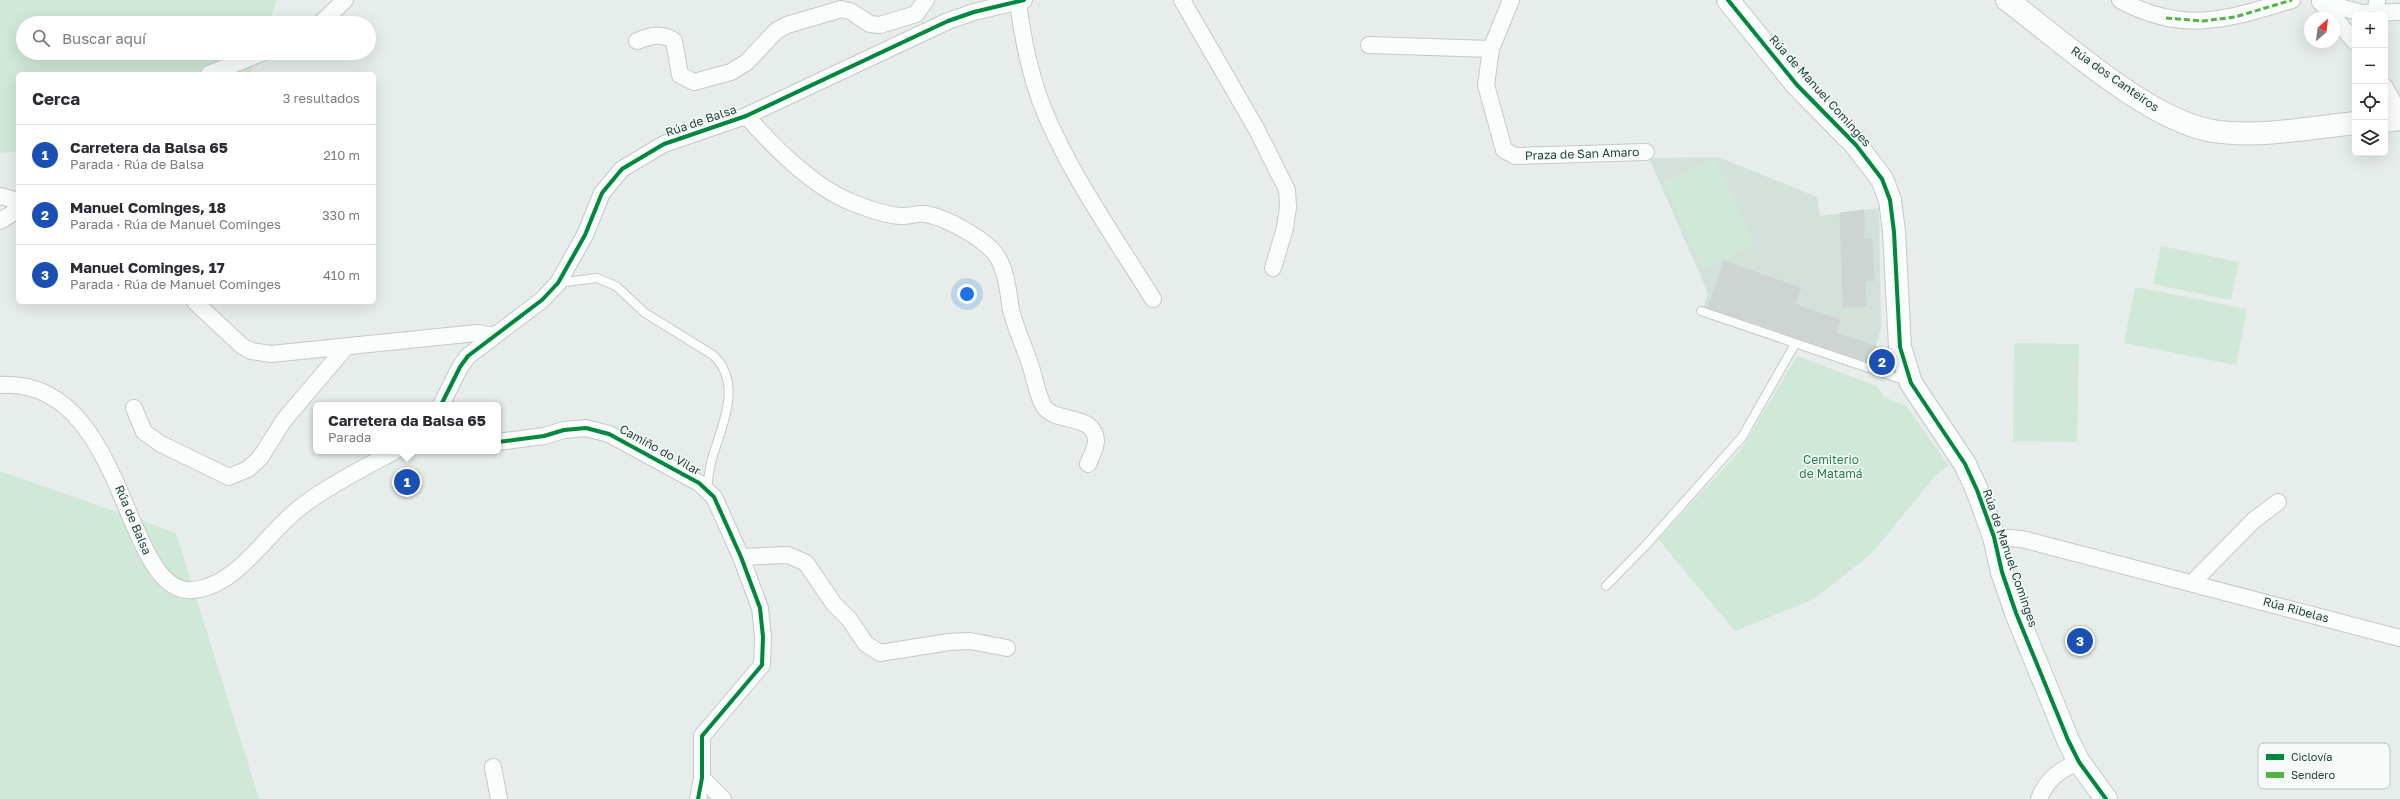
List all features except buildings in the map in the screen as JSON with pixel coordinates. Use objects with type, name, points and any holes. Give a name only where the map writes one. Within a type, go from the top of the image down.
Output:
[{"type":"street","points":[[328,16],[345,0]]},
{"type":"street","points":[[870,24],[880,25],[908,18],[922,8],[926,0]]},
{"type":"street","points":[[1182,0],[1257,130],[1287,190],[1288,208],[1285,228],[1273,268]]},
{"type":"street","name":"Praza de San Amaro","points":[[1511,0],[1491,48],[1486,85],[1504,150],[1515,156],[1646,152]]},
{"type":"street","name":"Rúa de Manuel Cominges","points":[[1728,0],[1797,85],[1856,145],[1882,179],[1890,200],[1893,225],[1900,347],[1911,383],[1965,464],[1994,537],[2002,572],[2016,613],[2068,740],[2079,762],[2106,799]]},
{"type":"street","name":"Rúa dos Canteiros","points":[[2007,0],[2144,102],[2189,125],[2226,133],[2263,132],[2352,123]]},
{"type":"street","points":[[2120,0],[2141,11],[2166,18],[2203,21],[2227,18],[2292,0]]},
{"type":"street","points":[[1021,1],[1033,76],[1050,122],[1083,184],[1153,299]]},
{"type":"street","name":"Rúa de Balsa","points":[[442,402],[460,367],[468,356],[542,300],[558,283],[585,235],[602,193],[622,169],[664,144],[746,116],[906,41],[974,12],[1021,1]]},
{"type":"street","points":[[2319,1],[2345,10],[2377,7],[2400,12]]},
{"type":"street","points":[[2319,1],[2352,39]]},
{"type":"street","points":[[637,41],[650,36],[669,37],[674,41],[680,75],[694,82],[731,72],[740,68],[776,31],[787,25],[828,11],[841,9],[850,11],[870,24],[878,33],[902,35],[906,41]]},
{"type":"street","points":[[1369,45],[1491,48]]},
{"type":"street","points":[[214,72],[244,60]]},
{"type":"street","points":[[2388,93],[2400,115]]},
{"type":"street","points":[[746,116],[806,173],[832,192],[851,202],[887,214],[901,216],[923,214],[933,216],[945,221],[989,247],[997,256],[1003,268],[1016,331],[1044,406],[1058,416],[1082,422],[1091,428],[1095,435],[1096,442],[1088,464]]},
{"type":"street","points":[[2388,121],[2400,119]]},
{"type":"street","points":[[0,196],[16,200]]},
{"type":"street","points":[[0,221],[16,211]]},
{"type":"street","points":[[197,304],[230,337],[251,351],[286,353],[477,333],[494,336]]},
{"type":"street","points":[[134,408],[144,432],[160,444],[229,477],[248,469],[260,458],[284,420],[346,347]]},
{"type":"street","name":"Rúa de Balsa","points":[[0,385],[30,387],[47,394],[62,403],[78,418],[109,466],[144,551],[170,584],[181,589],[191,591],[208,588],[223,580],[288,518],[314,498],[338,481],[389,454]]},
{"type":"street","name":"Camiño do Vilar","points":[[501,442],[544,436],[564,430],[586,428],[602,432],[609,434],[692,479],[714,497],[741,557],[760,608],[763,637],[762,665],[702,736],[702,778],[698,799]]},
{"type":"street","points":[[2192,583],[2254,520],[2278,502]]},
{"type":"street","name":"Rúa Ribelas","points":[[1994,537],[2022,539],[2400,638]]},
{"type":"street","points":[[741,557],[788,555],[806,563],[834,604],[849,619],[866,644],[880,653],[949,642],[970,641],[1007,648]]},
{"type":"street","points":[[2039,799],[2044,786],[2055,775],[2079,762]]},
{"type":"street","points":[[492,767],[499,799]]},
{"type":"street","points":[[702,778],[723,799]]},
{"type":"lane","points":[[558,283],[597,278],[616,286],[645,313],[720,362],[728,386],[728,405],[712,460],[707,490]]},
{"type":"lane","points":[[1702,312],[1911,383]]},
{"type":"lane","points":[[1606,586],[1646,545],[1742,437],[1795,344]]},
{"type":"shaded area","points":[[1718,157],[1817,197],[1820,216],[1879,208],[1881,329],[1870,364],[1703,308],[1708,293],[1649,158]]},
{"type":"green space","points":[[0,0],[277,0],[271,16],[16,16],[16,60],[255,60],[251,72],[16,72],[16,151],[0,153]]},
{"type":"green space","points":[[1715,158],[1755,245],[1703,269],[1663,182]]},
{"type":"green space","points":[[2161,246],[2239,262],[2231,300],[2153,284]]},
{"type":"green space","points":[[2135,287],[2247,309],[2236,365],[2124,343]]},
{"type":"green space","points":[[2014,343],[2079,344],[2077,442],[2013,441]]},
{"type":"green space","name":"Cemiterio de Matamá","points":[[1797,356],[1877,386],[1884,397],[1906,406],[1949,466],[1935,476],[1872,553],[1814,599],[1735,631],[1658,539],[1741,450]]},
{"type":"green space","points":[[0,471],[176,533],[259,799],[0,799]]},
{"type":"marked path","points":[[2166,18],[2203,21],[2235,17],[2292,0]]},
{"type":"cycle path","points":[[442,402],[460,367],[468,356],[542,300],[558,283],[585,235],[602,193],[622,169],[664,144],[746,116],[948,21],[974,12],[1024,0]]},
{"type":"cycle path","points":[[1728,0],[1797,85],[1856,145],[1882,179],[1890,200],[1894,232],[1900,347],[1911,383],[1965,464],[1977,490],[1994,537],[2002,572],[2016,613],[2068,740],[2079,762],[2106,799]]},
{"type":"cycle path","points":[[501,442],[544,436],[564,430],[586,428],[609,434],[699,483],[714,497],[741,557],[760,608],[763,637],[762,665],[702,736],[702,778],[698,799]]},
{"type":"place","name":"Manuel Cominges, 18","points":[[1882,362]]},
{"type":"place","name":"Carretera da Balsa 65","points":[[407,482]]},
{"type":"place","name":"Manuel Cominges, 17","points":[[2080,641]]}]
